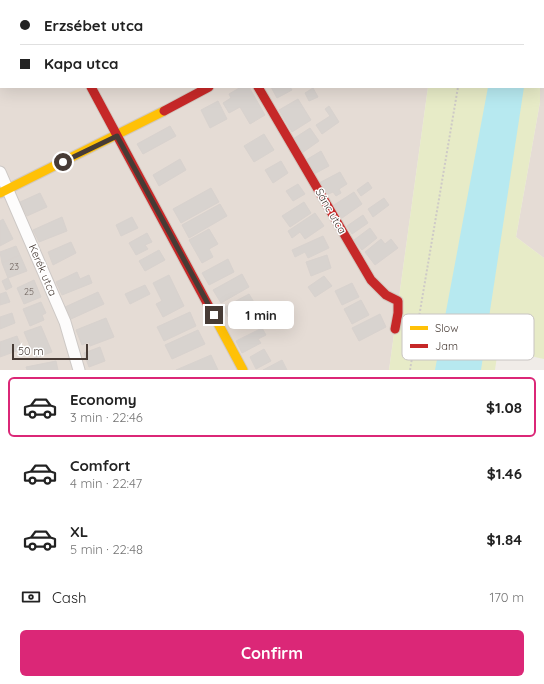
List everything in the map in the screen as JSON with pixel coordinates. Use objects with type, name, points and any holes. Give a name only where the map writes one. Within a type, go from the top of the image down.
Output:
[{"type":"street","points":[[92,88],[243,370]]},
{"type":"street","points":[[4,190],[117,136],[206,88]]},
{"type":"street","name":"Sánc utca","points":[[259,88],[371,280],[386,295],[398,301],[398,313],[395,329]]},
{"type":"street","name":"Kerék utca","points":[[0,172],[4,190],[65,322],[79,370]]},
{"type":"path","points":[[419,314],[458,88]]},
{"type":"path","points":[[410,370],[412,360]]},
{"type":"shaded area","points":[[0,88],[428,88],[389,370],[0,370]]},
{"type":"shaded area","points":[[540,88],[544,88],[544,258],[516,237],[540,102]]},
{"type":"green space","points":[[428,88],[540,88],[540,102],[516,237],[544,258],[544,359],[534,357],[534,314],[402,314],[402,360],[496,360],[495,370],[389,370]]},
{"type":"water","points":[[488,88],[524,88],[490,314],[445,314]]},
{"type":"water","points":[[437,360],[483,360],[481,370],[435,370]]},
{"type":"building","points":[[239,88],[250,88],[265,115],[250,124],[240,107],[229,113],[223,103],[231,98],[229,94]]},
{"type":"building","points":[[272,88],[291,88],[292,90],[277,98]]},
{"type":"building","points":[[313,88],[318,97],[309,101],[305,93]]},
{"type":"building","points":[[298,99],[311,120],[292,132],[279,110]]},
{"type":"building","points":[[218,101],[227,119],[210,128],[201,110]]},
{"type":"building","points":[[329,106],[339,122],[322,134],[316,125],[330,116],[325,109]]},
{"type":"building","points":[[170,126],[176,136],[143,154],[137,144]]},
{"type":"building","points":[[310,128],[319,141],[302,153],[293,139]]},
{"type":"building","points":[[264,134],[274,150],[254,162],[244,146]]},
{"type":"building","points":[[321,151],[329,166],[314,174],[306,160]]},
{"type":"building","points":[[180,159],[186,170],[159,186],[153,175]]},
{"type":"building","points":[[281,161],[288,173],[273,183],[265,170]]},
{"type":"building","points":[[340,172],[347,184],[339,189],[341,193],[336,196],[333,192],[326,195],[319,183]]},
{"type":"building","points":[[368,182],[372,188],[361,196],[357,190]]},
{"type":"building","points":[[298,184],[305,194],[293,201],[286,191]]},
{"type":"building","points":[[211,188],[219,202],[181,223],[173,209]]},
{"type":"building","points":[[354,192],[362,204],[342,218],[334,205]]},
{"type":"building","points":[[40,193],[47,207],[27,216],[20,202]]},
{"type":"building","points":[[384,198],[389,205],[373,217],[368,209]]},
{"type":"building","points":[[304,202],[311,213],[290,227],[282,216]]},
{"type":"building","points":[[220,204],[227,216],[189,238],[182,225]]},
{"type":"building","points":[[315,213],[324,226],[305,239],[300,232],[292,238],[288,231]]},
{"type":"building","points":[[363,215],[368,223],[352,234],[347,226]]},
{"type":"building","points":[[62,217],[67,231],[39,242],[33,230]]},
{"type":"building","points":[[132,217],[138,228],[121,236],[116,225]]},
{"type":"building","points":[[3,219],[13,239],[0,246],[0,221]]},
{"type":"building","points":[[370,228],[377,238],[362,250],[354,240]]},
{"type":"building","points":[[209,229],[218,244],[209,249],[213,257],[202,263],[189,240]]},
{"type":"building","points":[[147,233],[152,242],[145,245],[148,249],[136,255],[129,243]]},
{"type":"building","points":[[323,236],[329,248],[308,258],[305,252],[295,257],[292,250]]},
{"type":"building","points":[[381,239],[385,244],[391,239],[398,248],[375,265],[365,252]]},
{"type":"building","points":[[71,242],[76,253],[53,265],[48,252]]},
{"type":"building","points":[[16,246],[20,255],[2,263],[0,252]]},
{"type":"building","points":[[159,250],[165,260],[145,271],[139,261]]},
{"type":"building","points":[[20,255],[27,271],[8,278],[2,263]]},
{"type":"building","points":[[327,255],[331,268],[311,276],[306,262]]},
{"type":"building","points":[[228,259],[234,272],[209,285],[202,273]]},
{"type":"building","points":[[77,272],[80,279],[89,275],[92,283],[62,295],[56,282]]},
{"type":"building","points":[[242,274],[249,287],[221,303],[213,290]]},
{"type":"building","points":[[169,275],[184,306],[163,317],[156,304],[162,301],[153,283]]},
{"type":"building","points":[[324,276],[332,286],[315,297],[308,287]]},
{"type":"building","points":[[8,278],[12,287],[6,290],[2,281]]},
{"type":"building","points":[[34,280],[41,297],[24,304],[17,288]]},
{"type":"building","points":[[352,283],[359,297],[342,305],[335,291]]},
{"type":"building","points":[[145,285],[150,294],[130,304],[125,294]]},
{"type":"building","points":[[6,292],[10,302],[0,305],[0,294]]},
{"type":"building","points":[[98,292],[104,304],[71,319],[65,307]]},
{"type":"building","points":[[249,294],[260,312],[234,327],[223,308]]},
{"type":"building","points":[[361,300],[369,315],[352,324],[344,309]]},
{"type":"building","points":[[41,302],[46,313],[42,315],[44,320],[30,326],[23,309]]},
{"type":"building","points":[[190,312],[196,326],[164,341],[157,327]]},
{"type":"building","points":[[12,313],[15,323],[0,329],[0,317]]},
{"type":"building","points":[[380,314],[386,327],[359,341],[352,328]]},
{"type":"building","points":[[106,318],[114,337],[90,346],[89,342],[82,345],[76,330]]},
{"type":"building","points":[[41,326],[52,352],[35,358],[24,332]]},
{"type":"building","points":[[262,328],[266,335],[258,339],[261,343],[242,353],[236,341]]},
{"type":"building","points":[[198,330],[205,344],[172,359],[165,345]]},
{"type":"building","points":[[17,336],[22,349],[0,357],[0,342]]},
{"type":"building","points":[[100,347],[105,361],[89,367],[84,353]]},
{"type":"building","points":[[264,349],[271,361],[256,369],[250,357]]},
{"type":"building","points":[[211,355],[218,370],[176,370]]},
{"type":"building","points":[[282,360],[287,370],[263,370]]},
{"type":"building","points":[[56,361],[58,370],[27,370],[26,367]]},
{"type":"traffic: slow","points":[[0,193],[164,111]]},
{"type":"traffic: slow","points":[[214,316],[243,370]]},
{"type":"traffic: jam","points":[[92,88],[214,316]]},
{"type":"traffic: jam","points":[[164,111],[207,88]]},
{"type":"traffic: jam","points":[[259,88],[371,280],[386,295],[398,301],[398,313],[395,329]]},
{"type":"route","points":[[63,162],[117,136],[214,315]]}]
